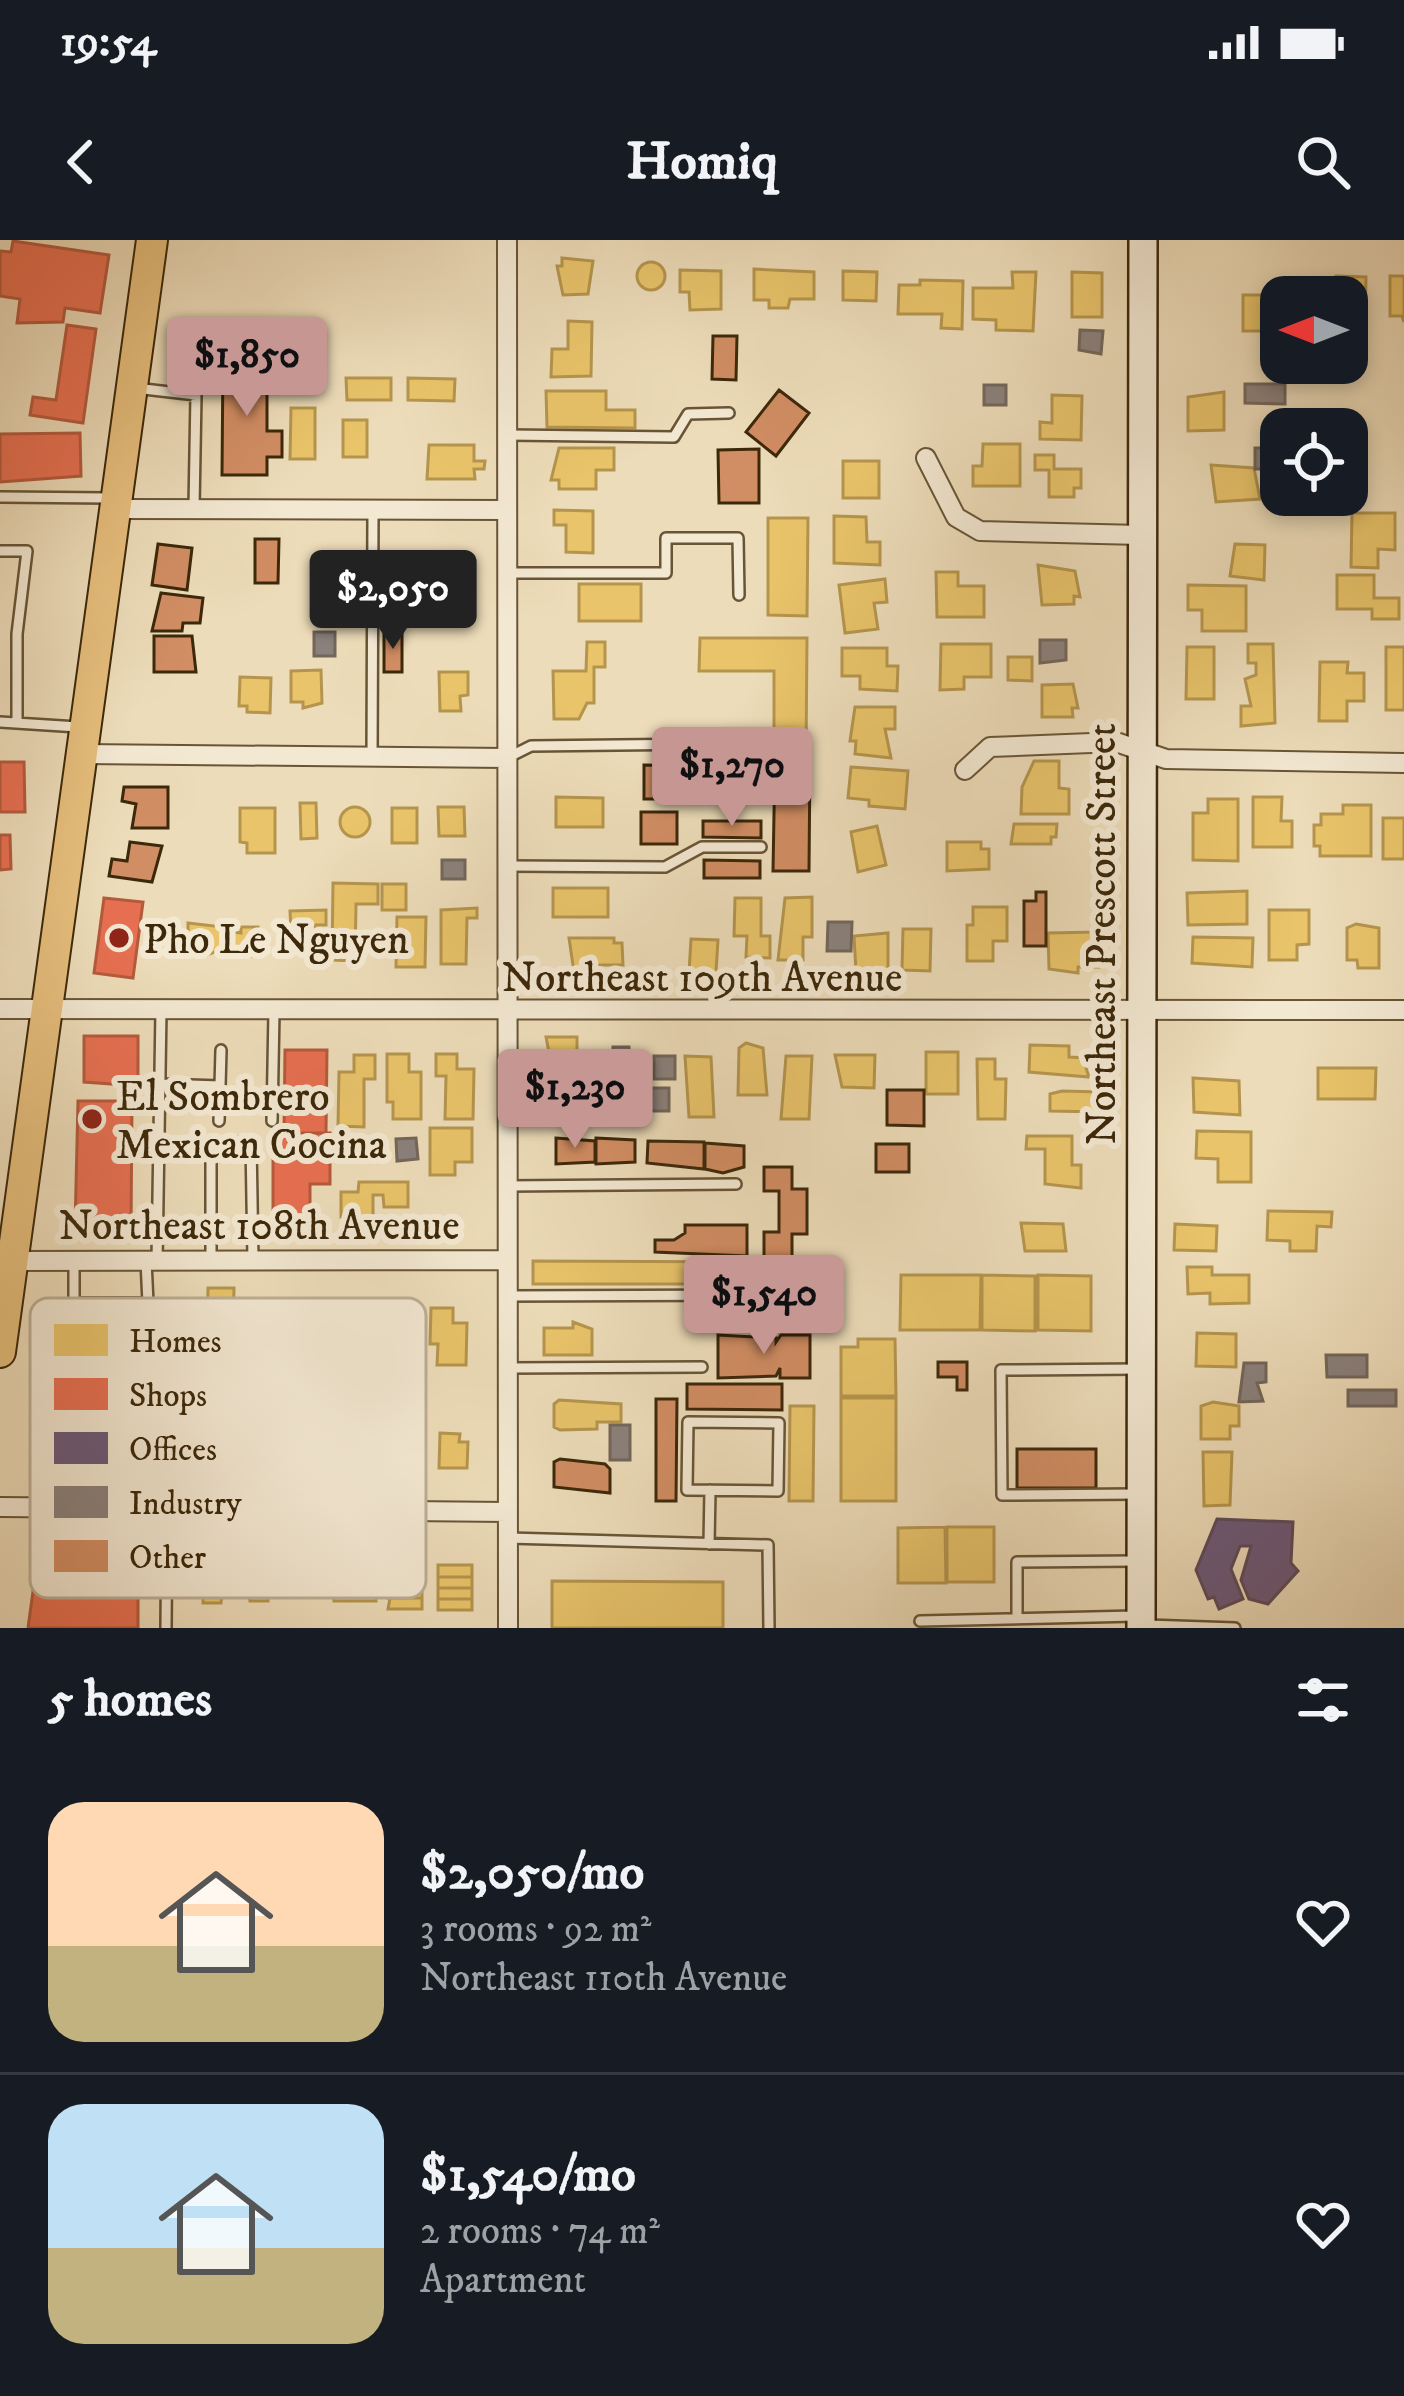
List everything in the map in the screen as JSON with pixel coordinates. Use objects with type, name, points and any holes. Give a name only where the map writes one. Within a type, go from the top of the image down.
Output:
[{"type":"main road","points":[[0,1352],[43,1008],[120,503],[152,240]]},
{"type":"street","points":[[507,240],[508,1628]]},
{"type":"street","name":"Northeast Prescott Street","points":[[1141,1623],[1143,240]]},
{"type":"street","points":[[926,458],[956,517],[980,531],[1141,535]]},
{"type":"street","points":[[120,503],[507,510]]},
{"type":"street","points":[[85,741],[372,759],[507,758]]},
{"type":"street","points":[[965,770],[989,747],[1116,742],[1166,759],[1404,763]]},
{"type":"street","name":"Northeast 109th Avenue","points":[[0,1010],[1404,1010]]},
{"type":"street","name":"Northeast 108th Avenue","points":[[12,1261],[507,1260]]},
{"type":"street","points":[[0,1508],[30,1508]]},
{"type":"street","points":[[426,1512],[508,1512]]},
{"type":"lane","points":[[135,388],[196,395],[194,507]]},
{"type":"lane","points":[[507,435],[674,437],[688,414],[730,413]]},
{"type":"lane","points":[[0,497],[120,503]]},
{"type":"lane","points":[[372,759],[373,510]]},
{"type":"lane","points":[[507,573],[666,573],[666,538],[738,538],[739,595]]},
{"type":"lane","points":[[0,550],[27,550],[17,634],[17,722]]},
{"type":"lane","points":[[0,722],[17,722],[85,741]]},
{"type":"lane","points":[[507,758],[531,746],[704,744]]},
{"type":"lane","points":[[506,866],[665,867],[702,848],[761,847]]},
{"type":"lane","points":[[148,1298],[160,1010]]},
{"type":"lane","points":[[272,1121],[274,1011]]},
{"type":"lane","points":[[219,1121],[221,1050]]},
{"type":"lane","points":[[160,1084],[220,1086]]},
{"type":"lane","points":[[212,1261],[211,1142],[251,1142],[253,1260]]},
{"type":"lane","points":[[507,1186],[736,1184]]},
{"type":"lane","points":[[74,1261],[74,1298]]},
{"type":"lane","points":[[507,1296],[778,1294]]},
{"type":"lane","points":[[508,1368],[702,1367]]},
{"type":"lane","points":[[1141,1494],[1002,1495],[1001,1370],[1142,1369]]},
{"type":"lane","points":[[688,1422],[778,1423],[778,1491],[710,1490],[687,1490],[688,1422]]},
{"type":"lane","points":[[709,1544],[710,1490]]},
{"type":"lane","points":[[508,1538],[768,1545],[769,1628]]},
{"type":"lane","points":[[1016,1618],[1017,1562],[1141,1561]]},
{"type":"lane","points":[[166,1598],[166,1628]]},
{"type":"lane","points":[[920,1621],[1016,1618],[1235,1628]]},
{"type":"building: Homes","points":[[562,258],[593,261],[588,294],[563,295],[557,266],[562,266]]},
{"type":"building: Homes","points":[[651,262],[661,266],[665,276],[661,286],[651,290],[641,286],[637,276],[641,266]]},
{"type":"building: Homes","points":[[754,269],[814,272],[814,299],[790,299],[788,308],[769,308],[769,300],[754,300]]},
{"type":"building: Homes","points":[[680,270],[721,271],[721,309],[690,310],[689,292],[680,292]]},
{"type":"building: Homes","points":[[843,271],[877,272],[876,301],[843,300]]},
{"type":"building: Homes","points":[[1012,272],[1036,272],[1033,331],[996,330],[996,320],[973,319],[973,288],[1013,288]]},
{"type":"building: Homes","points":[[1072,272],[1102,273],[1102,317],[1072,317]]},
{"type":"building: Homes","points":[[1390,276],[1404,276],[1404,322],[1402,316],[1390,316]]},
{"type":"building: Homes","points":[[920,280],[963,281],[962,329],[941,328],[942,314],[898,314],[899,285],[920,285]]},
{"type":"building: Homes","points":[[1243,295],[1260,295],[1260,331],[1243,331]]},
{"type":"building: Homes","points":[[568,321],[592,322],[591,376],[551,377],[552,349],[568,349]]},
{"type":"building: Homes","points":[[346,378],[391,378],[391,400],[347,400]]},
{"type":"building: Homes","points":[[408,378],[455,379],[454,401],[408,400]]},
{"type":"building: Homes","points":[[546,391],[606,391],[606,410],[635,410],[635,428],[547,427]]},
{"type":"building: Homes","points":[[1224,392],[1224,430],[1188,431],[1188,397]]},
{"type":"building: Homes","points":[[1052,395],[1082,396],[1081,440],[1040,439],[1040,422],[1052,423]]},
{"type":"building: Homes","points":[[291,408],[315,408],[315,459],[290,459]]},
{"type":"building: Homes","points":[[343,420],[367,420],[367,457],[343,457]]},
{"type":"building: Homes","points":[[983,444],[1020,444],[1020,486],[973,486],[973,466],[982,466]]},
{"type":"building: Homes","points":[[429,445],[474,445],[474,461],[485,461],[484,469],[474,469],[475,479],[427,479]]},
{"type":"building: Homes","points":[[559,448],[614,448],[614,470],[596,470],[596,489],[559,489],[559,480],[551,480]]},
{"type":"building: Homes","points":[[1035,455],[1054,455],[1054,469],[1081,469],[1081,488],[1074,488],[1074,497],[1049,497],[1049,470],[1035,470]]},
{"type":"building: Homes","points":[[843,461],[879,461],[879,498],[843,498]]},
{"type":"building: Homes","points":[[1211,465],[1254,468],[1260,499],[1216,502]]},
{"type":"building: Homes","points":[[554,510],[593,511],[593,553],[566,552],[566,525],[554,525]]},
{"type":"building: Homes","points":[[1395,513],[1395,550],[1378,549],[1378,568],[1351,567],[1352,516]]},
{"type":"building: Homes","points":[[834,516],[866,517],[867,542],[880,542],[880,565],[834,563]]},
{"type":"building: Homes","points":[[768,518],[808,518],[807,616],[768,615]]},
{"type":"building: Homes","points":[[1235,544],[1265,545],[1264,580],[1230,576]]},
{"type":"building: Homes","points":[[443,555],[470,555],[470,579],[443,579]]},
{"type":"building: Homes","points":[[1038,565],[1075,571],[1080,597],[1074,596],[1074,604],[1042,605]]},
{"type":"building: Homes","points":[[936,572],[958,572],[958,586],[984,586],[984,617],[937,617]]},
{"type":"building: Homes","points":[[1337,575],[1374,575],[1374,598],[1399,598],[1399,619],[1372,619],[1372,609],[1337,609]]},
{"type":"building: Homes","points":[[885,579],[887,602],[874,603],[878,629],[845,633],[839,585]]},
{"type":"building: Homes","points":[[579,584],[641,584],[641,621],[579,621]]},
{"type":"building: Homes","points":[[1188,585],[1246,586],[1246,631],[1202,631],[1202,610],[1188,610]]},
{"type":"building: Homes","points":[[700,638],[807,638],[806,754],[774,754],[774,671],[699,671]]},
{"type":"building: Homes","points":[[587,642],[605,642],[605,667],[594,667],[594,703],[587,703],[579,719],[554,719],[553,671],[586,671]]},
{"type":"building: Homes","points":[[941,644],[991,644],[991,677],[964,677],[964,689],[940,690]]},
{"type":"building: Homes","points":[[1248,644],[1273,644],[1275,723],[1241,726],[1241,706],[1251,706],[1245,679],[1256,675],[1256,663],[1248,663]]},
{"type":"building: Homes","points":[[1187,647],[1214,647],[1214,699],[1186,699]]},
{"type":"building: Homes","points":[[1386,647],[1404,647],[1404,710],[1386,710]]},
{"type":"building: Homes","points":[[842,648],[887,648],[887,666],[898,666],[897,691],[860,689],[860,676],[842,676]]},
{"type":"building: Homes","points":[[1008,657],[1032,657],[1032,681],[1008,680]]},
{"type":"building: Homes","points":[[1320,662],[1348,662],[1347,673],[1364,673],[1364,701],[1347,701],[1347,721],[1319,721]]},
{"type":"building: Homes","points":[[321,670],[322,703],[303,708],[303,702],[291,702],[291,671]]},
{"type":"building: Homes","points":[[439,672],[468,672],[468,695],[460,696],[461,711],[440,711]]},
{"type":"building: Homes","points":[[240,677],[271,678],[270,713],[247,712],[247,706],[239,706]]},
{"type":"building: Homes","points":[[1073,684],[1078,708],[1072,708],[1073,717],[1042,717],[1042,685]]},
{"type":"building: Homes","points":[[855,707],[895,707],[895,729],[885,729],[891,758],[855,754],[856,741],[850,741]]},
{"type":"building: Homes","points":[[1034,761],[1059,761],[1059,788],[1069,789],[1069,814],[1021,814],[1022,787]]},
{"type":"building: Homes","points":[[851,767],[908,771],[905,809],[869,806],[869,800],[848,798]]},
{"type":"building: Homes","points":[[556,797],[603,798],[603,827],[556,827]]},
{"type":"building: Homes","points":[[1253,797],[1282,797],[1281,821],[1292,821],[1292,847],[1253,847]]},
{"type":"building: Homes","points":[[1208,799],[1238,799],[1238,861],[1193,860],[1193,813],[1208,813]]},
{"type":"building: Homes","points":[[300,803],[316,803],[317,838],[301,839]]},
{"type":"building: Homes","points":[[1343,805],[1371,805],[1371,856],[1320,856],[1320,846],[1314,846],[1314,825],[1321,825],[1321,814],[1343,814]]},
{"type":"building: Homes","points":[[355,807],[366,811],[370,822],[366,833],[355,837],[344,833],[340,822],[344,811]]},
{"type":"building: Homes","points":[[438,807],[464,807],[465,836],[439,836]]},
{"type":"building: Homes","points":[[240,808],[275,808],[275,853],[247,853],[247,843],[240,842]]},
{"type":"building: Homes","points":[[392,808],[417,808],[417,843],[392,843]]},
{"type":"building: Homes","points":[[1383,818],[1404,818],[1404,859],[1383,859]]},
{"type":"building: Homes","points":[[1014,824],[1057,824],[1056,837],[1051,837],[1051,844],[1011,844]]},
{"type":"building: Homes","points":[[877,826],[886,865],[858,872],[851,832]]},
{"type":"building: Homes","points":[[947,842],[981,842],[981,849],[989,849],[989,869],[947,871]]},
{"type":"building: Homes","points":[[333,883],[378,884],[378,904],[356,904],[355,961],[332,960]]},
{"type":"building: Homes","points":[[382,884],[406,884],[406,910],[382,910]]},
{"type":"building: Homes","points":[[553,888],[608,888],[608,917],[553,917]]},
{"type":"building: Homes","points":[[1247,891],[1247,924],[1188,925],[1187,893]]},
{"type":"building: Homes","points":[[812,897],[812,937],[803,937],[803,960],[778,960],[785,898]]},
{"type":"building: Homes","points":[[735,898],[761,898],[761,936],[770,936],[770,958],[746,957],[747,936],[734,936]]},
{"type":"building: Homes","points":[[973,907],[1007,907],[1007,941],[993,941],[993,961],[967,961],[967,925],[973,925]]},
{"type":"building: Homes","points":[[477,908],[477,918],[467,918],[466,964],[441,964],[441,910]]},
{"type":"building: Homes","points":[[326,910],[326,925],[315,925],[315,950],[300,955],[300,949],[292,949],[290,911]]},
{"type":"building: Homes","points":[[1269,910],[1309,910],[1309,944],[1297,945],[1297,960],[1269,960]]},
{"type":"building: Homes","points":[[397,917],[426,917],[425,967],[396,967]]},
{"type":"building: Homes","points":[[188,923],[223,927],[223,949],[207,955],[188,951]]},
{"type":"building: Homes","points":[[1356,924],[1379,928],[1379,968],[1358,968],[1357,960],[1347,960],[1347,928]]},
{"type":"building: Homes","points":[[241,927],[258,927],[258,952],[249,952],[250,956],[233,951],[233,932],[241,933]]},
{"type":"building: Homes","points":[[903,929],[931,929],[930,971],[902,970]]},
{"type":"building: Homes","points":[[1098,932],[1099,967],[1078,967],[1078,973],[1049,969],[1048,933]]},
{"type":"building: Homes","points":[[888,933],[888,971],[856,971],[854,936]]},
{"type":"building: Homes","points":[[1193,937],[1253,938],[1252,967],[1192,963]]},
{"type":"building: Homes","points":[[569,938],[614,938],[614,943],[622,943],[623,965],[588,965],[588,972],[574,972]]},
{"type":"building: Homes","points":[[691,939],[718,940],[716,972],[689,973]]},
{"type":"building: Homes","points":[[546,1037],[577,1037],[577,1055],[597,1055],[596,1078],[554,1078]]},
{"type":"building: Homes","points":[[746,1043],[763,1048],[767,1095],[738,1095],[739,1048]]},
{"type":"building: Homes","points":[[1030,1045],[1069,1046],[1069,1057],[1089,1058],[1084,1062],[1089,1077],[1029,1072]]},
{"type":"building: Homes","points":[[926,1052],[958,1052],[958,1094],[926,1094]]},
{"type":"building: Homes","points":[[387,1054],[409,1054],[409,1072],[421,1072],[421,1119],[393,1119],[393,1102],[387,1102]]},
{"type":"building: Homes","points":[[436,1054],[457,1054],[457,1069],[474,1069],[473,1119],[445,1119],[446,1076],[436,1076]]},
{"type":"building: Homes","points":[[354,1055],[375,1055],[375,1079],[364,1079],[364,1127],[338,1126],[339,1072],[354,1072]]},
{"type":"building: Homes","points":[[835,1055],[875,1055],[874,1088],[842,1087]]},
{"type":"building: Homes","points":[[685,1056],[711,1057],[714,1117],[689,1117]]},
{"type":"building: Homes","points":[[786,1056],[812,1056],[809,1119],[781,1119]]},
{"type":"building: Homes","points":[[977,1059],[995,1059],[995,1079],[1006,1079],[1005,1119],[978,1119]]},
{"type":"building: Homes","points":[[1318,1068],[1376,1068],[1375,1099],[1318,1099]]},
{"type":"building: Homes","points":[[1193,1078],[1239,1081],[1240,1115],[1194,1112]]},
{"type":"building: Homes","points":[[553,1085],[576,1086],[576,1095],[584,1095],[575,1121],[553,1121],[553,1109],[549,1109]]},
{"type":"building: Homes","points":[[1100,1092],[1100,1112],[1050,1111],[1050,1094]]},
{"type":"building: Homes","points":[[430,1128],[472,1128],[472,1162],[455,1162],[455,1175],[430,1175]]},
{"type":"building: Homes","points":[[1197,1131],[1251,1132],[1251,1182],[1218,1182],[1218,1159],[1196,1158]]},
{"type":"building: Homes","points":[[1027,1136],[1072,1136],[1072,1165],[1081,1165],[1081,1188],[1045,1184],[1045,1149],[1026,1149]]},
{"type":"building: Homes","points":[[359,1182],[408,1182],[408,1207],[384,1207],[383,1195],[373,1195],[373,1217],[341,1217],[341,1192],[358,1192]]},
{"type":"building: Homes","points":[[1268,1211],[1332,1212],[1331,1227],[1317,1226],[1316,1251],[1290,1251],[1290,1241],[1267,1240]]},
{"type":"building: Homes","points":[[1021,1223],[1063,1224],[1066,1251],[1025,1251]]},
{"type":"building: Homes","points":[[1175,1224],[1217,1226],[1216,1251],[1174,1250]]},
{"type":"building: Homes","points":[[533,1261],[787,1262],[787,1284],[533,1284]]},
{"type":"building: Homes","points":[[796,1265],[818,1265],[818,1318],[796,1318]]},
{"type":"building: Homes","points":[[1187,1267],[1212,1267],[1212,1275],[1249,1275],[1249,1303],[1210,1304],[1210,1293],[1188,1294]]},
{"type":"building: Homes","points":[[901,1275],[981,1275],[980,1330],[900,1330]]},
{"type":"building: Homes","points":[[982,1275],[1035,1276],[1035,1331],[982,1330]]},
{"type":"building: Homes","points":[[1038,1275],[1091,1276],[1091,1331],[1038,1330]]},
{"type":"building: Homes","points":[[208,1288],[234,1288],[234,1298],[208,1298]]},
{"type":"building: Homes","points":[[431,1308],[453,1308],[453,1323],[467,1323],[466,1365],[437,1365],[438,1344],[430,1344]]},
{"type":"building: Homes","points":[[573,1322],[592,1329],[592,1355],[544,1355],[544,1328],[573,1328]]},
{"type":"building: Homes","points":[[1197,1333],[1236,1334],[1236,1367],[1196,1366]]},
{"type":"building: Homes","points":[[858,1339],[895,1339],[896,1396],[841,1396],[841,1347],[858,1347]]},
{"type":"building: Homes","points":[[841,1398],[896,1398],[896,1501],[841,1501]]},
{"type":"building: Homes","points":[[559,1400],[621,1404],[621,1422],[597,1422],[597,1429],[560,1430],[554,1427],[554,1404]]},
{"type":"building: Homes","points":[[1213,1402],[1239,1406],[1239,1426],[1230,1426],[1230,1439],[1201,1439],[1201,1406]]},
{"type":"building: Homes","points":[[790,1406],[814,1406],[813,1501],[789,1501]]},
{"type":"building: Homes","points":[[440,1433],[460,1434],[459,1442],[468,1442],[467,1468],[439,1468]]},
{"type":"building: Homes","points":[[1203,1452],[1232,1452],[1230,1505],[1204,1506]]},
{"type":"building: Homes","points":[[945,1527],[946,1583],[898,1583],[898,1528]]},
{"type":"building: Homes","points":[[947,1527],[994,1527],[994,1582],[947,1582]]},
{"type":"building: Homes","points":[[438,1565],[472,1565],[472,1577],[438,1577]]},
{"type":"building: Homes","points":[[438,1577],[472,1577],[472,1588],[438,1588]]},
{"type":"building: Homes","points":[[552,1581],[723,1582],[723,1628],[552,1628]]},
{"type":"building: Homes","points":[[438,1588],[472,1588],[472,1599],[438,1599]]},
{"type":"building: Homes","points":[[203,1598],[222,1598],[221,1603],[203,1603]]},
{"type":"building: Homes","points":[[334,1598],[376,1601],[334,1601]]},
{"type":"building: Homes","points":[[390,1598],[422,1598],[422,1609],[388,1609]]},
{"type":"building: Homes","points":[[438,1599],[472,1599],[472,1610],[438,1610]]},
{"type":"building: Shops","points":[[13,241],[109,255],[100,313],[65,308],[63,322],[17,323],[20,299],[0,296],[0,251],[11,252]]},
{"type":"building: Shops","points":[[67,325],[96,329],[83,423],[30,415],[33,397],[56,400]]},
{"type":"building: Shops","points":[[80,433],[81,476],[0,482],[0,434]]},
{"type":"building: Shops","points":[[0,762],[24,762],[25,812],[0,812]]},
{"type":"building: Shops","points":[[0,835],[10,835],[11,869],[0,870]]},
{"type":"building: Shops","name":"Pho Le Nguyen","points":[[104,898],[143,902],[133,978],[94,973]]},
{"type":"building: Shops","points":[[84,1036],[138,1036],[138,1086],[84,1082]]},
{"type":"building: Shops","points":[[285,1050],[327,1050],[326,1133],[284,1133]]},
{"type":"building: Shops","points":[[78,1101],[132,1101],[131,1229],[75,1229]]},
{"type":"building: Shops","points":[[330,1133],[330,1184],[310,1184],[310,1227],[273,1227],[273,1134]]},
{"type":"building: Shops","points":[[32,1598],[138,1598],[138,1628],[28,1628]]},
{"type":"building: Offices","points":[[1217,1519],[1293,1522],[1291,1563],[1298,1571],[1268,1604],[1249,1599],[1241,1580],[1251,1546],[1240,1546],[1231,1569],[1243,1599],[1219,1609],[1214,1597],[1208,1599],[1196,1570]]},
{"type":"building: Industry","points":[[1080,330],[1103,331],[1101,354],[1079,350]]},
{"type":"building: Industry","points":[[1245,384],[1285,384],[1285,404],[1245,403]]},
{"type":"building: Industry","points":[[984,385],[1006,385],[1006,405],[984,405]]},
{"type":"building: Industry","points":[[1255,448],[1260,448],[1260,469],[1255,469]]},
{"type":"building: Industry","points":[[314,632],[335,632],[335,656],[314,656]]},
{"type":"building: Industry","points":[[1040,640],[1066,640],[1066,660],[1040,663]]},
{"type":"building: Industry","points":[[442,860],[465,860],[465,879],[442,879]]},
{"type":"building: Industry","points":[[828,922],[852,922],[851,951],[827,951]]},
{"type":"building: Industry","points":[[613,1047],[629,1047],[629,1082],[613,1082]]},
{"type":"building: Industry","points":[[654,1056],[675,1056],[675,1079],[654,1079]]},
{"type":"building: Industry","points":[[635,1088],[669,1088],[669,1111],[635,1111]]},
{"type":"building: Industry","points":[[416,1138],[418,1159],[397,1161],[396,1139]]},
{"type":"building: Industry","points":[[1326,1355],[1367,1355],[1367,1377],[1327,1377]]},
{"type":"building: Industry","points":[[1244,1363],[1266,1363],[1266,1382],[1257,1383],[1263,1401],[1239,1402]]},
{"type":"building: Industry","points":[[1348,1390],[1396,1390],[1396,1406],[1348,1406]]},
{"type":"building: Industry","points":[[610,1425],[630,1425],[630,1460],[610,1460]]},
{"type":"building: Other","points":[[713,336],[737,336],[736,380],[712,379]]},
{"type":"building: Other","points":[[223,359],[267,359],[267,431],[282,431],[282,457],[267,457],[267,475],[222,475]]},
{"type":"building: Other","points":[[779,390],[809,413],[776,456],[746,432]]},
{"type":"building: Other","points":[[759,449],[759,503],[719,503],[718,450]]},
{"type":"building: Other","points":[[255,539],[279,539],[278,583],[255,583]]},
{"type":"building: Other","points":[[158,544],[192,548],[187,590],[152,585]]},
{"type":"building: Other","points":[[161,593],[203,598],[200,623],[183,623],[182,631],[152,631]]},
{"type":"building: Other","points":[[384,631],[402,631],[402,672],[384,672]]},
{"type":"building: Other","points":[[154,636],[192,636],[196,672],[154,672]]},
{"type":"building: Other","points":[[775,757],[810,757],[809,871],[773,871]]},
{"type":"building: Other","points":[[644,765],[706,766],[706,799],[644,799]]},
{"type":"building: Other","points":[[124,787],[168,787],[168,828],[132,828],[136,804],[122,801]]},
{"type":"building: Other","points":[[641,812],[677,812],[677,844],[641,844]]},
{"type":"building: Other","points":[[703,821],[761,821],[761,838],[703,837]]},
{"type":"building: Other","points":[[130,842],[162,846],[152,882],[109,876],[112,859],[127,861]]},
{"type":"building: Other","points":[[704,860],[760,861],[760,878],[704,878]]},
{"type":"building: Other","points":[[1036,892],[1046,892],[1046,946],[1024,946],[1024,901],[1036,901]]},
{"type":"building: Other","points":[[887,1090],[924,1090],[924,1126],[887,1125]]},
{"type":"building: Other","points":[[556,1138],[595,1141],[595,1162],[556,1164]]},
{"type":"building: Other","points":[[596,1138],[635,1140],[635,1162],[596,1164]]},
{"type":"building: Other","points":[[648,1141],[704,1142],[704,1169],[647,1163]]},
{"type":"building: Other","points":[[705,1143],[744,1146],[744,1167],[723,1173],[705,1169]]},
{"type":"building: Other","points":[[876,1144],[909,1144],[909,1172],[876,1172]]},
{"type":"building: Other","points":[[764,1167],[792,1167],[792,1189],[807,1189],[807,1234],[792,1234],[792,1257],[764,1257],[764,1232],[779,1232],[779,1191],[764,1191]]},
{"type":"building: Other","points":[[685,1225],[747,1225],[747,1256],[655,1252],[655,1240],[674,1240],[685,1233]]},
{"type":"building: Other","points":[[718,1335],[776,1338],[776,1342],[781,1335],[810,1335],[810,1378],[780,1378],[780,1368],[776,1376],[718,1378]]},
{"type":"building: Other","points":[[938,1362],[967,1362],[967,1390],[957,1390],[957,1377],[938,1377]]},
{"type":"building: Other","points":[[687,1384],[782,1384],[782,1410],[687,1409]]},
{"type":"building: Other","points":[[656,1399],[677,1399],[676,1501],[656,1501]]},
{"type":"building: Other","points":[[1017,1449],[1096,1449],[1096,1488],[1017,1488]]},
{"type":"building: Other","points":[[554,1462],[605,1464],[610,1469],[610,1493],[554,1487]]},
{"type":"place","name":"Pho Le Nguyen","points":[[119,938]]},
{"type":"place","name":"El Sombrero Mexican Cocina","points":[[92,1119]]}]
